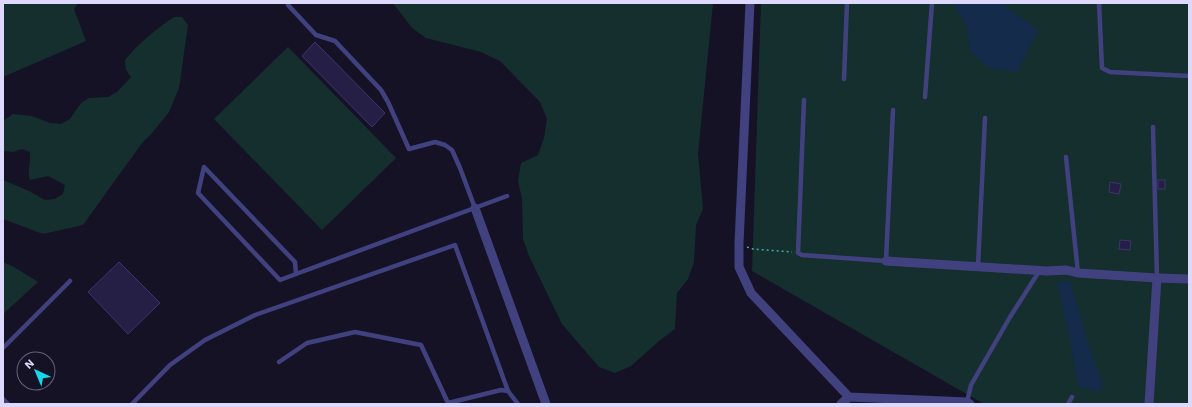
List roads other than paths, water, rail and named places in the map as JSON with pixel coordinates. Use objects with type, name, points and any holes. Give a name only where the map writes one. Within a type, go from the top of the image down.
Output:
[{"type":"street","points":[[750,3],[739,267],[751,293],[849,397],[969,403]]},
{"type":"street","points":[[475,208],[545,404]]},
{"type":"street","points":[[886,261],[1040,270],[1066,270],[1157,278],[1189,279]]},
{"type":"street","points":[[1149,404],[1157,278]]},
{"type":"street","points":[[841,404],[849,397]]},
{"type":"lane","points":[[844,78],[847,3]]},
{"type":"lane","points":[[925,97],[932,3]]},
{"type":"lane","points":[[1099,3],[1102,68],[1110,72],[1189,76]]},
{"type":"lane","points":[[288,5],[316,35],[335,41],[381,90],[409,149],[435,142],[445,145],[452,150],[475,208]]},
{"type":"lane","points":[[804,100],[798,253],[802,256],[886,261],[893,110]]},
{"type":"lane","points":[[978,266],[985,118]]},
{"type":"lane","points":[[1153,127],[1157,278]]},
{"type":"lane","points":[[1066,157],[1078,272]]},
{"type":"lane","points":[[296,274],[295,262],[204,167],[198,192],[280,280],[508,196]]},
{"type":"lane","points":[[132,404],[170,365],[205,340],[255,315],[454,245],[508,391],[518,404]]},
{"type":"lane","points":[[969,403],[971,385],[1040,270]]},
{"type":"lane","points":[[3,348],[70,281]]},
{"type":"lane","points":[[279,362],[307,343],[355,332],[421,344],[448,403],[501,390],[508,391]]},
{"type":"lane","points":[[1068,404],[1072,397]]},
{"type":"lane","points":[[3,399],[8,404]]},
{"type":"water","points":[[953,3],[1001,3],[1038,30],[1017,72],[989,68],[970,52],[967,27]]},
{"type":"water","points":[[1070,281],[1087,340],[1103,385],[1098,392],[1078,386],[1072,349],[1057,282]]}]
